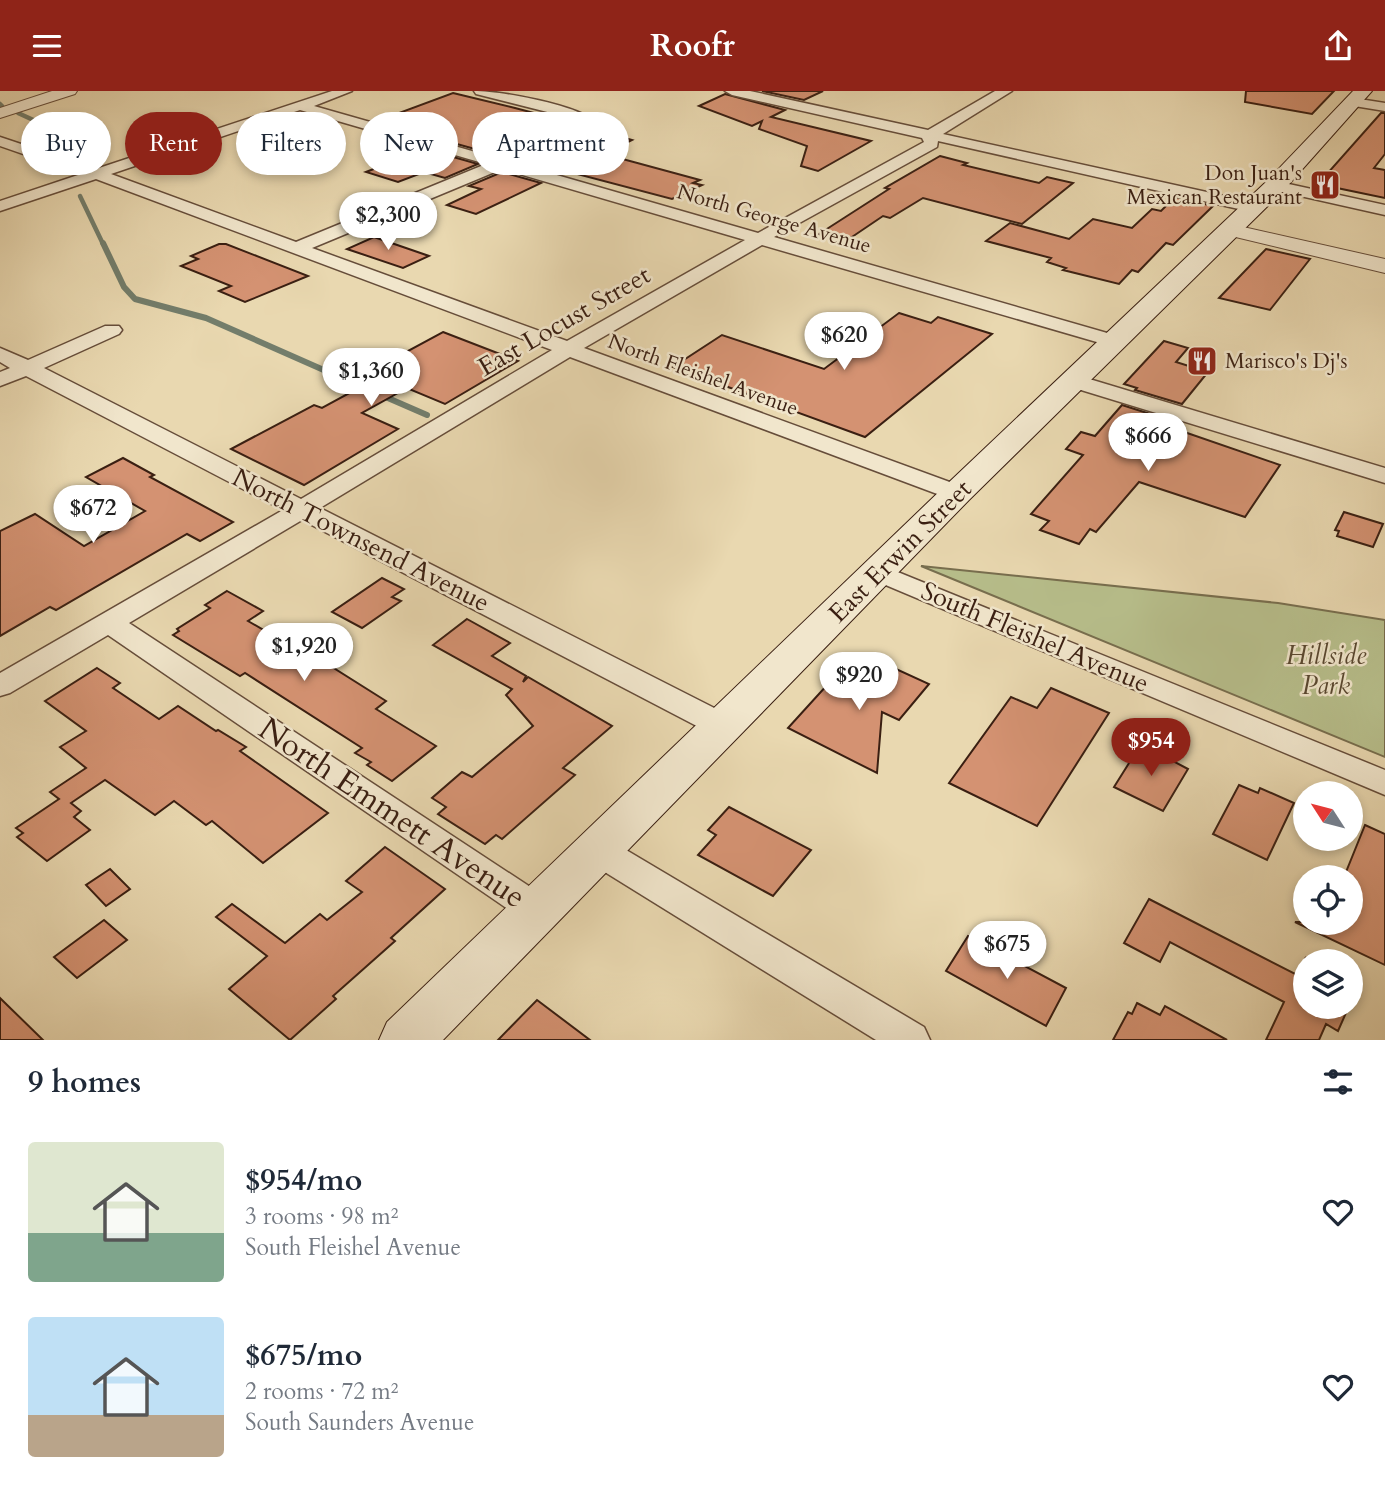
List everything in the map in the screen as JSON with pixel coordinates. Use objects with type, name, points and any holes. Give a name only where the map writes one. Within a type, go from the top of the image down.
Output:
[{"type":"main road","name":"East Erwin Street","points":[[406,1040],[957,493],[1367,100]]},
{"type":"street","points":[[0,113],[69,91]]},
{"type":"street","points":[[111,169],[345,91]]},
{"type":"street","points":[[481,91],[564,112]]},
{"type":"street","points":[[732,91],[1252,208],[1385,266]]},
{"type":"street","name":"East Locust Street","points":[[0,686],[568,349],[922,150],[932,144],[929,136],[1005,91]]},
{"type":"street","name":"North George Avenue","points":[[300,106],[472,154]]},
{"type":"street","name":"North Fleishel Avenue","points":[[0,141],[21,148]]},
{"type":"street","points":[[0,206],[93,175]]},
{"type":"street","name":"North Fleishel Avenue","points":[[99,175],[957,493]]},
{"type":"street","points":[[295,249],[474,175]]},
{"type":"street","name":"North George Avenue","points":[[544,175],[1114,341]]},
{"type":"street","points":[[1252,208],[1385,210]]},
{"type":"street","points":[[0,380],[112,330]]},
{"type":"street","name":"North Townsend Avenue","points":[[0,354],[723,726]]},
{"type":"street","points":[[1076,381],[1385,476]]},
{"type":"street","name":"South Fleishel Avenue","points":[[878,572],[1385,783]]},
{"type":"street","name":"North Emmett Avenue","points":[[107,622],[537,910]]},
{"type":"street","points":[[598,851],[910,1040]]},
{"type":"green space","name":"Hillside Park","points":[[921,566],[1278,603],[1385,620],[1385,757]]},
{"type":"building","points":[[762,91],[823,91],[804,100]]},
{"type":"building","points":[[1246,91],[1334,91],[1312,114],[1245,102]]},
{"type":"building","points":[[453,93],[530,112],[472,112],[472,148],[458,144],[458,112],[402,112]]},
{"type":"building","points":[[725,94],[785,110],[771,117],[871,141],[818,171],[801,166],[807,146],[759,129],[762,121],[752,126],[699,106]]},
{"type":"building","points":[[1381,113],[1385,113],[1385,154],[1374,168],[1385,170],[1385,198],[1318,184]]},
{"type":"building","points":[[940,156],[967,163],[963,165],[1039,183],[1047,177],[1073,183],[1022,224],[923,198],[890,218],[883,216],[846,241],[819,234],[889,189],[885,188]]},
{"type":"building","points":[[458,158],[472,162],[472,167],[458,172]]},
{"type":"building","points":[[629,161],[700,180],[693,183],[702,185],[672,199],[581,175],[629,175]]},
{"type":"building","points":[[376,175],[416,175],[398,182]]},
{"type":"building","points":[[495,175],[513,175],[541,183],[476,214],[447,205],[481,189],[469,186]]},
{"type":"building","points":[[1175,197],[1213,206],[1173,245],[1166,243],[1138,272],[1132,270],[1119,284],[1063,270],[1066,268],[1047,262],[1051,258],[986,241],[1010,223],[1069,239],[1093,219],[1132,228],[1152,209],[1161,211]]},
{"type":"building","points":[[374,237],[429,256],[403,268],[347,249]]},
{"type":"building","points":[[219,244],[226,244],[308,276],[245,302],[219,291],[231,286],[181,266],[198,259],[191,256]]},
{"type":"building","points":[[1266,249],[1310,259],[1270,310],[1219,298]]},
{"type":"building","points":[[899,313],[931,323],[938,317],[992,334],[865,437],[673,367],[722,335],[824,369]]},
{"type":"building","points":[[443,332],[518,361],[445,404],[407,388],[362,413],[398,429],[304,485],[231,449],[314,405],[322,408],[379,377],[369,372]]},
{"type":"building","points":[[1164,341],[1188,348],[1176,362],[1208,372],[1182,404],[1124,384]]},
{"type":"building","points":[[1122,405],[1169,420],[1164,425],[1280,465],[1245,517],[1139,482],[1096,532],[1090,529],[1079,544],[1040,530],[1049,521],[1031,514],[1083,455],[1066,449],[1081,432],[1095,436]]},
{"type":"building","points":[[123,458],[154,475],[150,477],[233,522],[200,541],[187,534],[56,610],[50,607],[0,636],[0,531],[35,514],[84,546],[145,511],[86,477]]},
{"type":"building","points":[[1344,512],[1383,524],[1373,547],[1337,536],[1339,531],[1335,530]]},
{"type":"building","points":[[382,578],[404,589],[392,597],[401,601],[362,628],[332,612]]},
{"type":"building","points":[[227,591],[263,611],[248,621],[293,647],[297,645],[386,701],[376,709],[436,746],[392,781],[367,765],[371,762],[355,753],[362,748],[245,673],[240,676],[173,635],[179,631],[177,629],[210,608],[205,605]]},
{"type":"building","points":[[467,619],[510,643],[492,656],[526,676],[523,682],[528,677],[612,726],[563,768],[575,775],[502,839],[496,835],[485,844],[438,814],[446,807],[432,798],[462,772],[472,777],[533,726],[506,695],[512,689],[433,645]]},
{"type":"building","points":[[872,658],[929,684],[899,720],[882,712],[877,773],[788,728],[828,684],[842,691]]},
{"type":"building","points":[[97,668],[120,683],[113,688],[159,719],[178,706],[246,747],[240,751],[328,813],[263,863],[212,821],[206,825],[174,801],[155,815],[105,780],[71,803],[81,811],[74,817],[90,830],[47,861],[17,837],[23,833],[16,828],[59,799],[50,792],[86,768],[60,747],[86,731],[45,701]]},
{"type":"building","points":[[1051,688],[1109,713],[1037,826],[949,783],[1011,697],[1037,708]]},
{"type":"building","points":[[1141,744],[1188,769],[1163,811],[1114,787]]},
{"type":"building","points":[[1239,785],[1258,793],[1260,788],[1293,803],[1267,860],[1213,834]]},
{"type":"building","points":[[729,807],[811,850],[773,896],[698,855],[716,835],[708,830]]},
{"type":"building","points":[[1365,825],[1385,834],[1385,965],[1363,954],[1363,949],[1352,949],[1322,935],[1363,935],[1363,865],[1349,865],[1354,851],[1363,851]]},
{"type":"building","points":[[385,847],[445,889],[391,938],[395,941],[333,996],[336,999],[290,1040],[229,989],[267,956],[216,917],[232,904],[285,943],[320,914],[327,920],[362,892],[346,881]]},
{"type":"building","points":[[110,869],[130,889],[106,906],[86,885]]},
{"type":"building","points":[[1149,899],[1293,973],[1293,1019],[1343,1019],[1338,1031],[1326,1024],[1319,1040],[1266,1040],[1284,1002],[1170,942],[1160,962],[1124,943]]},
{"type":"building","points":[[104,920],[127,940],[77,978],[54,957]]},
{"type":"building","points":[[968,936],[1066,988],[1046,1026],[946,971]]},
{"type":"building","points":[[0,998],[43,1040],[0,1040]]},
{"type":"building","points":[[537,1000],[590,1040],[498,1040]]},
{"type":"building","points":[[1137,1003],[1160,1015],[1165,1006],[1227,1040],[1113,1040],[1128,1012],[1132,1014]]},
{"type":"waterway","points":[[80,196],[103,244]]},
{"type":"waterway","points":[[103,243],[124,287],[135,299],[206,318],[369,390]]},
{"type":"waterway","points":[[381,395],[427,415]]},
{"type":"place","name":"Don Juan's Mexican Restaurant","points":[[1325,185]]},
{"type":"place","name":"Marisco's Dj's","points":[[1202,361]]}]
